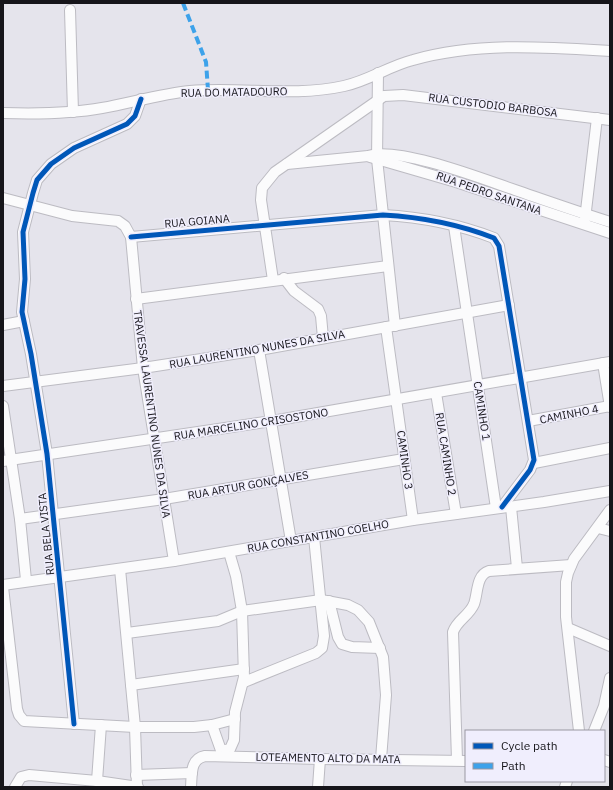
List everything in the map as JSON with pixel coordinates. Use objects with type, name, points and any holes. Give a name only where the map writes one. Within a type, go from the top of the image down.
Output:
[{"type":"street","points":[[70,10],[73,112]]},
{"type":"street","name":"RUA DO MATADOURO","points":[[3,113],[49,114],[73,112],[102,108],[141,99],[199,91],[309,90],[331,88],[355,83],[413,60],[459,51],[516,46],[610,50]]},
{"type":"street","name":"CAMINHO 3","points":[[378,73],[374,156],[383,215],[388,266],[397,400],[413,520]]},
{"type":"street","name":"RUA CUSTODIO BARBOSA","points":[[377,100],[388,95],[403,95],[610,120]]},
{"type":"street","name":"RUA BELA VISTA","points":[[74,724],[55,514],[30,344],[24,321],[23,232],[29,205],[37,180],[51,164],[82,144],[127,124],[135,116],[141,99]]},
{"type":"street","points":[[323,338],[321,316],[318,309],[278,279],[265,225],[261,200],[262,188],[268,178],[285,164],[377,100]]},
{"type":"street","points":[[584,225],[597,118]]},
{"type":"street","name":"RUA PEDRO SANTANA","points":[[374,156],[610,233]]},
{"type":"street","name":"RUA PEDRO SANTANA","points":[[285,164],[374,156],[409,158],[459,171],[610,222]]},
{"type":"street","points":[[3,198],[72,216],[118,221],[125,226],[131,237]]},
{"type":"street","name":"RUA GOIANA","points":[[131,237],[383,215],[417,218],[454,226],[494,238],[498,242],[509,305]]},
{"type":"street","name":"CAMINHO 1","points":[[454,226],[478,385],[517,568]]},
{"type":"street","name":"TRAVESSA LAURENTINO NUNES DA SILVA","points":[[131,237],[143,368],[174,561]]},
{"type":"street","points":[[136,299],[278,279],[388,266]]},
{"type":"street","points":[[503,507],[534,463],[509,305]]},
{"type":"street","name":"RUA LAURENTINO NUNES DA SILVA","points":[[3,386],[143,368],[260,350],[467,314],[509,305]]},
{"type":"street","points":[[3,325],[24,321]]},
{"type":"street","points":[[260,350],[291,541]]},
{"type":"street","points":[[607,363],[610,406]]},
{"type":"street","name":"RUA MARCELINO CRISOSTONO","points":[[7,460],[272,421],[607,363]]},
{"type":"street","name":"RUA CAMINHO 2","points":[[436,393],[456,514]]},
{"type":"street","points":[[3,406],[7,460],[20,519],[26,580]]},
{"type":"street","name":"CAMINHO 4","points":[[528,421],[610,406]]},
{"type":"street","points":[[534,463],[610,448]]},
{"type":"street","name":"RUA ARTUR GONÇALVES","points":[[20,519],[164,499],[404,459]]},
{"type":"street","name":"RUA CONSTANTINO COELHO","points":[[3,586],[26,580],[174,561],[413,520],[610,491]]},
{"type":"street","points":[[579,730],[568,628],[566,593],[571,565],[610,510]]},
{"type":"street","points":[[598,528],[610,531]]},
{"type":"street","points":[[314,537],[325,601],[342,644],[347,647],[380,648]]},
{"type":"street","points":[[212,725],[222,753],[232,747],[234,740],[235,719],[244,682],[244,669],[242,611],[236,576],[229,552]]},
{"type":"street","points":[[461,760],[453,632],[458,622],[471,609],[481,576],[489,571],[571,565]]},
{"type":"street","points":[[15,787],[18,780],[25,775],[97,781],[137,787],[135,727],[120,569]]},
{"type":"street","points":[[3,586],[17,710],[21,718],[27,722],[135,727],[194,727],[212,725],[235,719]]},
{"type":"street","points":[[244,682],[319,651],[323,645],[325,601]]},
{"type":"street","points":[[127,633],[218,621],[242,611],[325,601],[348,605],[363,613],[369,622],[383,657],[387,683],[381,758]]},
{"type":"street","points":[[568,628],[610,646]]},
{"type":"street","points":[[131,685],[244,669]]},
{"type":"street","points":[[594,730],[604,706],[610,678]]},
{"type":"street","points":[[97,781],[101,725]]},
{"type":"street","name":"LOTEAMENTO ALTO DA MATA","points":[[192,773],[194,763],[198,758],[222,753],[320,759],[381,758],[461,760]]},
{"type":"street","points":[[318,787],[320,759]]},
{"type":"street","points":[[136,775],[192,773],[191,787]]},
{"type":"marked path","points":[[183,3],[206,62],[208,90]]},
{"type":"cycle path","points":[[74,724],[47,454],[31,354],[22,312],[25,279],[23,232],[37,180],[51,164],[74,148],[127,124],[135,116],[141,99]]},
{"type":"cycle path","points":[[131,237],[383,215],[411,217],[439,222],[494,238],[499,246],[534,460],[530,470],[502,507]]}]
